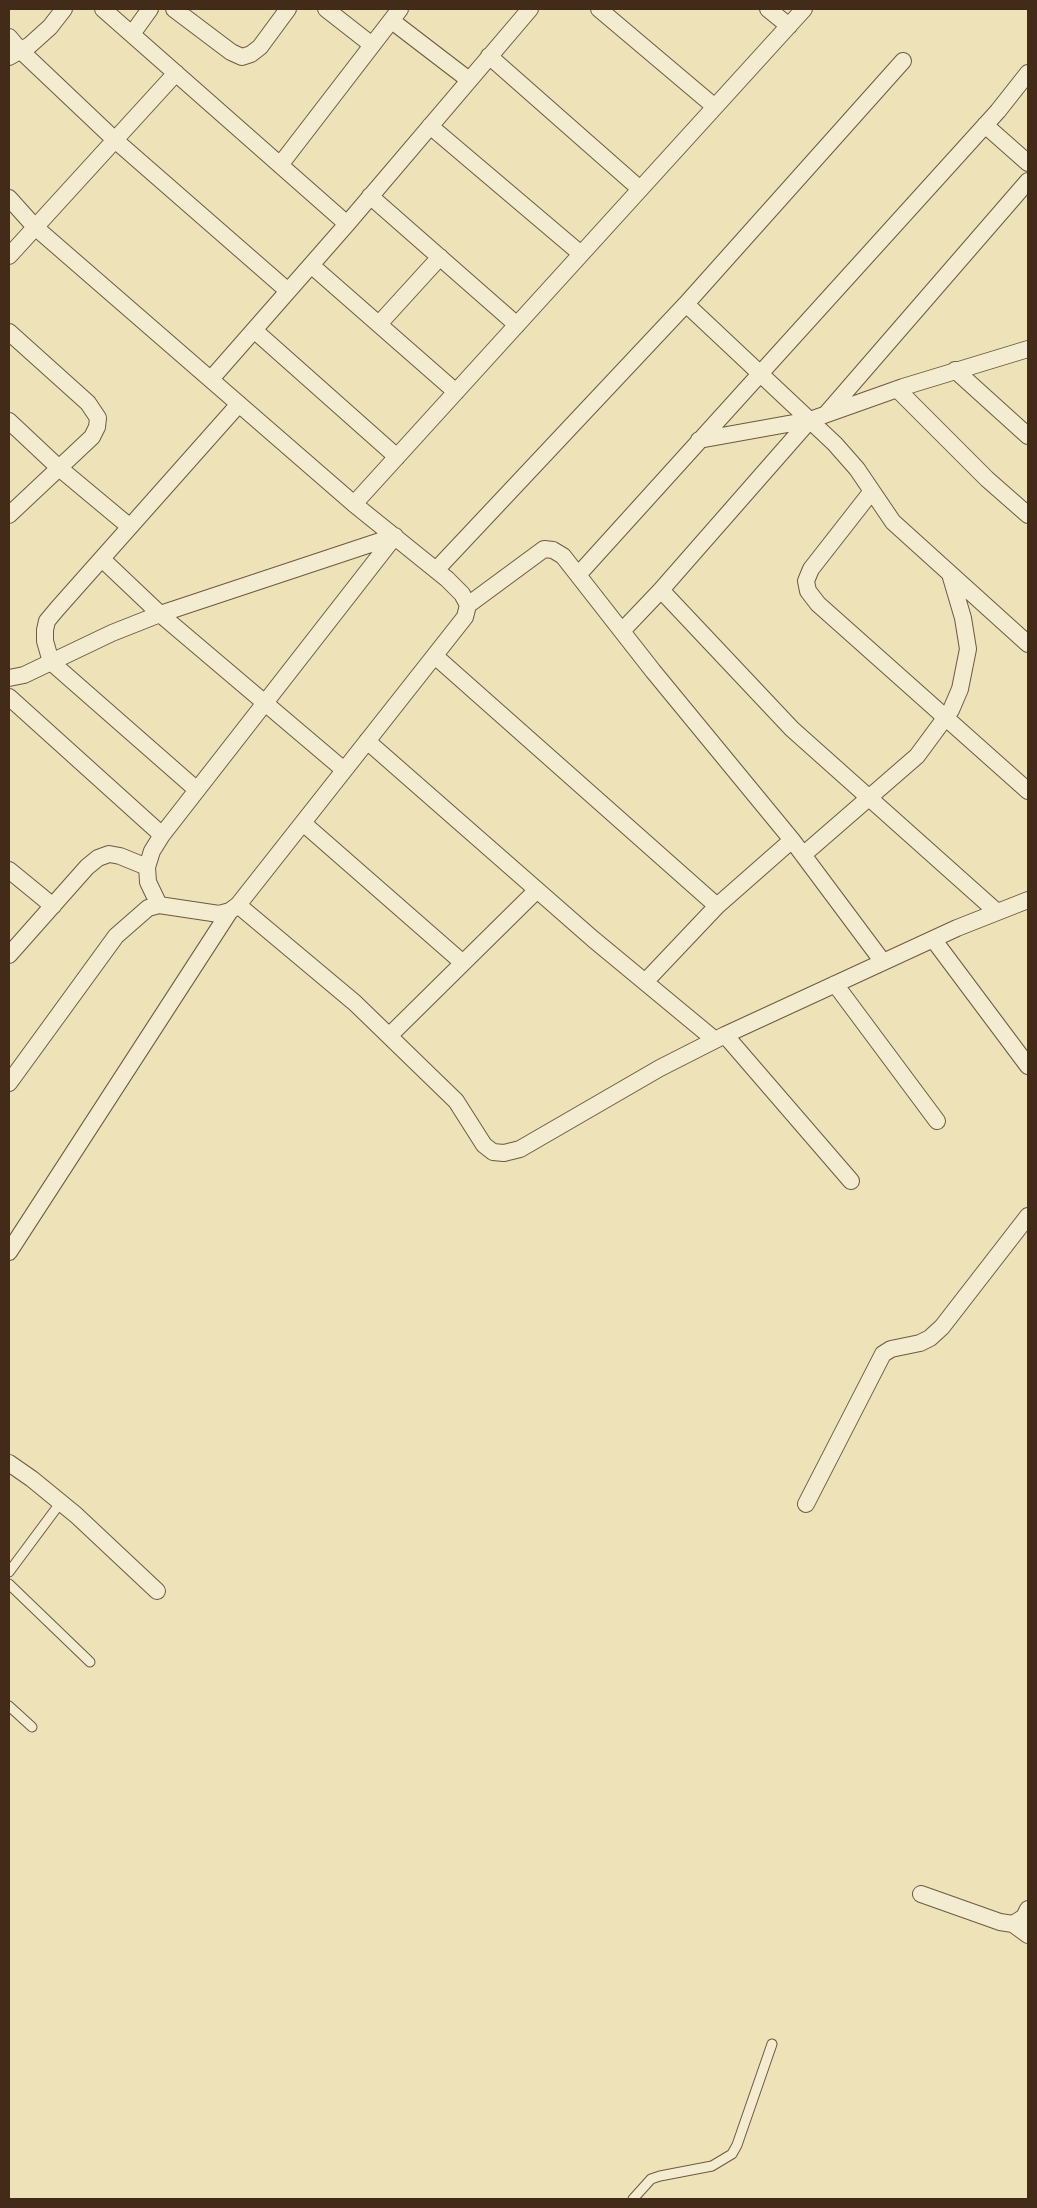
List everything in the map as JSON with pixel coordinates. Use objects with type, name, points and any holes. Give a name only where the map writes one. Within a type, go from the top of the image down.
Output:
[{"type":"street","points":[[14,54],[30,45],[50,27],[64,9]]},
{"type":"street","points":[[103,9],[347,224]]},
{"type":"street","points":[[132,34],[150,9]]},
{"type":"street","points":[[174,9],[231,52],[242,57],[251,54],[260,46],[288,9]]},
{"type":"street","points":[[326,9],[372,45]]},
{"type":"street","points":[[211,379],[347,224],[530,9]]},
{"type":"street","points":[[599,9],[715,107]]},
{"type":"street","points":[[768,9],[789,26]]},
{"type":"street","points":[[354,504],[804,9]]},
{"type":"street","points":[[280,165],[396,15],[469,80]]},
{"type":"street","points":[[9,37],[14,54],[288,291]]},
{"type":"street","points":[[490,56],[640,189]]},
{"type":"street","points":[[436,570],[686,304],[903,61]]},
{"type":"street","points":[[9,256],[176,73]]},
{"type":"street","points":[[578,575],[985,125],[1028,73]]},
{"type":"street","points":[[985,125],[1028,163]]},
{"type":"street","points":[[430,126],[581,254]]},
{"type":"street","points":[[622,631],[818,418],[1028,181]]},
{"type":"street","points":[[370,196],[517,325]]},
{"type":"street","points":[[9,198],[35,227],[354,504],[436,570],[462,594],[468,605]]},
{"type":"street","points":[[379,324],[440,257]]},
{"type":"street","points":[[311,265],[456,392]]},
{"type":"street","points":[[686,304],[760,373],[818,418],[857,469],[893,522],[1028,644]]},
{"type":"street","points":[[254,330],[397,457]]},
{"type":"street","points":[[9,332],[88,403],[98,418],[97,427],[92,436],[9,515]]},
{"type":"street","points":[[699,440],[818,418],[897,389],[1028,349]]},
{"type":"street","points":[[955,370],[1028,436]]},
{"type":"street","points":[[897,389],[987,479],[1028,515]]},
{"type":"street","points":[[197,790],[52,662],[45,641],[44,630],[47,621],[239,404]]},
{"type":"street","points":[[9,421],[58,467],[130,527]]},
{"type":"street","points":[[872,491],[811,569],[806,581],[808,591],[818,604],[1028,791]]},
{"type":"street","points":[[9,678],[24,674],[112,633],[160,614],[394,536]]},
{"type":"street","points":[[160,905],[148,882],[147,867],[152,851],[162,835],[394,536]]},
{"type":"street","points":[[9,1252],[234,908],[435,656],[465,617],[468,605],[544,549],[553,550],[563,556],[792,840],[883,962]]},
{"type":"street","points":[[102,559],[160,614],[344,770]]},
{"type":"street","points":[[803,855],[917,756],[951,710],[960,689],[968,648],[963,618],[950,574]]},
{"type":"street","points":[[661,590],[792,730],[997,912]]},
{"type":"street","points":[[435,656],[717,906]]},
{"type":"street","points":[[9,697],[162,835]]},
{"type":"street","points":[[367,741],[645,982],[720,1037],[851,1181]]},
{"type":"street","points":[[303,823],[463,962]]},
{"type":"street","points":[[645,982],[717,906],[792,840]]},
{"type":"street","points":[[9,955],[98,858],[109,854],[120,856],[147,867]]},
{"type":"street","points":[[9,870],[53,906]]},
{"type":"street","points":[[389,1036],[537,890]]},
{"type":"street","points":[[234,908],[355,1002],[456,1101],[484,1144],[493,1152],[504,1153],[520,1149],[660,1068],[720,1037],[933,939],[1028,900]]},
{"type":"street","points":[[9,1083],[116,936],[148,908],[160,905],[218,914],[234,908]]},
{"type":"street","points":[[933,939],[1028,1066]]},
{"type":"street","points":[[835,984],[937,1121]]},
{"type":"street","points":[[806,1504],[883,1354],[891,1349],[920,1344],[942,1327],[1028,1216]]},
{"type":"street","points":[[9,1463],[61,1502],[157,1591]]},
{"type":"street","points":[[921,1894],[1000,1922],[1013,1924],[1028,1935]]},
{"type":"street","points":[[1013,1924],[1024,1917],[1028,1909]]},
{"type":"lane","points":[[9,1572],[61,1502]]},
{"type":"lane","points":[[9,1584],[90,1662]]},
{"type":"lane","points":[[9,1706],[32,1727]]},
{"type":"lane","points":[[633,2199],[651,2179],[712,2166],[732,2154],[737,2145],[772,2044]]}]
